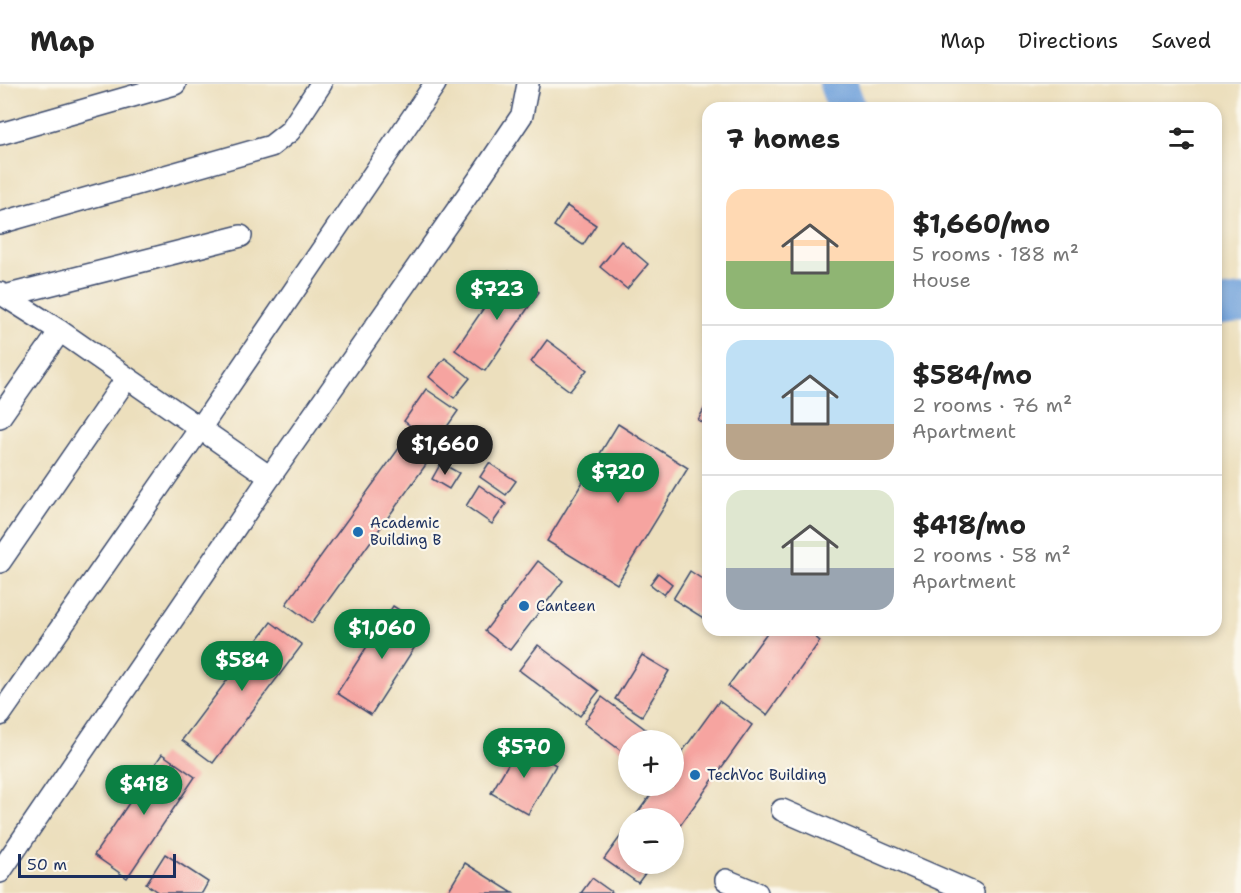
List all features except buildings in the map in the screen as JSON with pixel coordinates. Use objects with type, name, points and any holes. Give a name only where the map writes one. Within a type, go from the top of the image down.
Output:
[{"type":"street","points":[[0,134],[175,84]]},
{"type":"street","points":[[0,223],[271,146],[290,131],[321,84]]},
{"type":"street","points":[[0,715],[199,430],[435,84]]},
{"type":"street","points":[[0,872],[270,477],[522,115],[528,84]]},
{"type":"street","points":[[3,295],[241,236]]},
{"type":"street","points":[[3,295],[60,331],[199,430],[270,477]]},
{"type":"street","points":[[0,417],[60,331]]},
{"type":"street","points":[[0,562],[126,379]]},
{"type":"street","points":[[782,810],[973,893]]},
{"type":"waterway","points":[[838,84],[845,102]]},
{"type":"waterway","points":[[1222,306],[1241,304]]},
{"type":"place","name":"Academic Building B","points":[[358,532]]},
{"type":"place","name":"Canteen","points":[[524,606]]},
{"type":"place","name":"TechVoc Building","points":[[695,775]]}]
